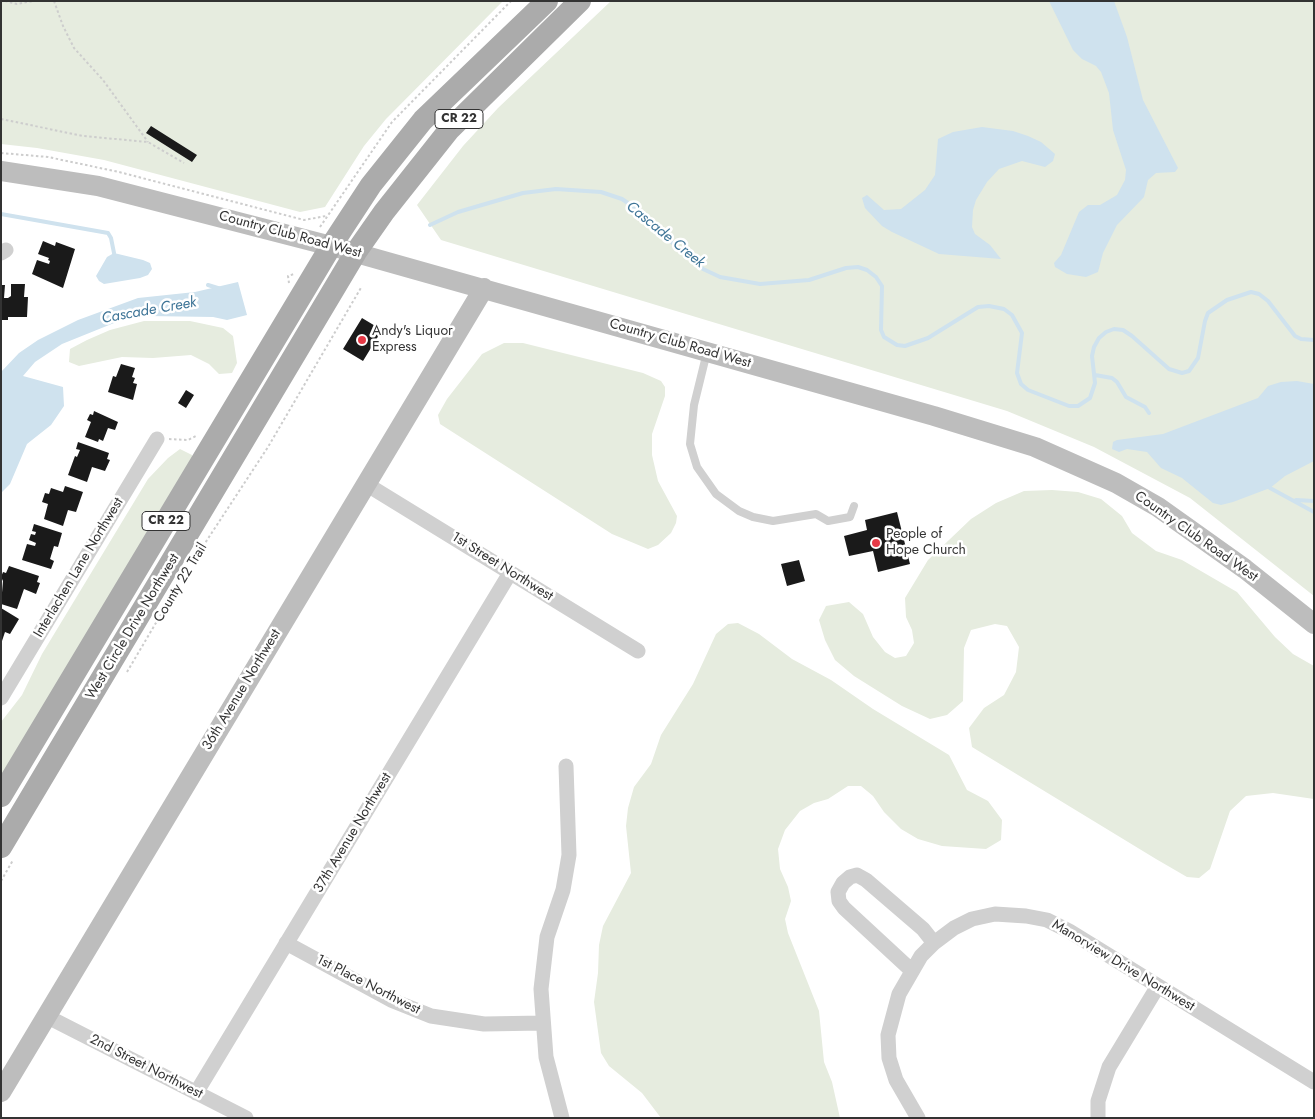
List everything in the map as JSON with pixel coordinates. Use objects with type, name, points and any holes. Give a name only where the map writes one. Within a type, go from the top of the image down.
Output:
[{"type":"main road","name":"CR 22","points":[[331,246],[385,165],[423,120],[547,1]]},
{"type":"main road","name":"CR 22","points":[[356,252],[400,190],[449,130],[580,1]]},
{"type":"main road","name":"Country Club Road West","points":[[1,171],[98,186],[356,252],[1000,436],[1075,464],[1158,507],[1245,569],[1314,624]]},
{"type":"main road","name":"West Circle Drive Northwest","points":[[1,796],[331,246]]},
{"type":"main road","name":"West Circle Drive Northwest","points":[[8,852],[356,252]]},
{"type":"main road","name":"36th Avenue Northwest","points":[[1,1092],[484,288]]},
{"type":"street","name":"Interlachen Lane Northwest","points":[[1,698],[157,439]]},
{"type":"street","name":"1st Street Northwest","points":[[366,484],[638,650]]},
{"type":"street","name":"37th Avenue Northwest","points":[[196,1093],[510,573]]},
{"type":"street","points":[[562,1118],[546,1058],[542,1023],[543,959],[547,937],[566,879],[569,855],[566,766]]},
{"type":"street","points":[[911,970],[838,901],[838,892],[844,883],[850,877],[857,875],[866,880],[923,929],[934,943]]},
{"type":"street","name":"Manorview Drive Northwest","points":[[918,1118],[896,1080],[889,1058],[888,1035],[899,994],[911,970],[934,943],[954,928],[972,919],[995,914],[1026,916],[1047,920],[1069,931],[1314,1082]]},
{"type":"street","name":"1st Place Northwest","points":[[286,943],[391,1000],[431,1016],[484,1024],[542,1023]]},
{"type":"street","points":[[1098,1118],[1098,1101],[1109,1067],[1158,986]]},
{"type":"street","name":"2nd Street Northwest","points":[[46,1016],[246,1118]]},
{"type":"lane","points":[[707,352],[690,433],[692,455],[702,477],[726,503],[753,517],[783,521],[816,514],[828,521],[850,517],[854,506]]},
{"type":"path","points":[[5,1],[17,4],[33,1]]},
{"type":"path","points":[[54,1],[63,26],[74,48],[112,92],[148,142],[184,163]]},
{"type":"path","points":[[1,119],[82,136],[148,142]]},
{"type":"path","points":[[1,153],[48,157],[120,172],[304,220],[326,216]]},
{"type":"path","name":"County 22 Trail","points":[[188,569],[273,439],[362,286]]},
{"type":"path","name":"County 22 Trail","points":[[124,677],[173,594]]},
{"type":"path","points":[[1,881],[8,852]]},
{"type":"shaded area","points":[[1,1],[503,1],[386,119],[364,146],[325,207],[300,212],[104,160],[37,148],[1,144]]},
{"type":"shaded area","points":[[611,1],[1314,1],[1314,596],[1190,498],[1094,447],[1007,411],[441,240],[417,205],[463,146],[498,108]]},
{"type":"shaded area","points":[[144,321],[190,321],[223,328],[233,336],[237,363],[232,373],[219,374],[209,364],[191,355],[153,358],[122,357],[79,366],[69,362],[70,349],[110,330]]},
{"type":"shaded area","points":[[504,343],[523,343],[643,373],[661,381],[665,387],[665,396],[652,434],[652,455],[658,481],[677,516],[671,533],[658,545],[648,549],[612,534],[440,424],[438,415],[447,399],[482,354]]},
{"type":"shaded area","points":[[180,449],[192,455],[196,465],[1,795],[1,722],[22,695],[42,654],[148,479],[168,458]]},
{"type":"shaded area","points":[[1052,490],[1078,492],[1101,499],[1122,516],[1132,533],[1156,551],[1182,560],[1237,592],[1275,637],[1293,654],[1314,666],[1314,799],[1273,793],[1246,796],[1230,811],[1210,869],[1199,878],[1187,877],[972,747],[969,728],[984,708],[1004,695],[1016,672],[1019,647],[1007,626],[995,624],[971,630],[964,648],[963,701],[947,715],[930,719],[902,706],[854,676],[835,660],[825,640],[819,620],[826,606],[849,602],[863,614],[873,637],[885,652],[895,658],[906,656],[914,643],[912,630],[906,617],[905,598],[928,560],[971,519],[996,503],[1024,491]]},
{"type":"shaded area","points":[[738,623],[759,634],[792,659],[831,680],[873,709],[949,755],[967,790],[988,801],[1002,820],[1001,840],[986,849],[942,846],[918,839],[901,829],[884,812],[873,796],[861,786],[848,786],[828,799],[814,803],[800,811],[785,830],[778,849],[780,869],[788,887],[791,901],[785,919],[788,933],[819,1011],[824,1062],[832,1082],[840,1118],[661,1118],[642,1093],[609,1066],[601,1053],[594,1002],[599,945],[603,926],[631,873],[626,826],[628,808],[634,787],[651,764],[661,735],[693,684],[716,634],[728,624]]},
{"type":"water","points":[[1049,1],[1114,1],[1127,37],[1143,100],[1178,168],[1175,172],[1156,173],[1148,180],[1144,197],[1117,225],[1103,253],[1098,272],[1086,277],[1067,274],[1055,267],[1054,263],[1061,255],[1079,212],[1088,205],[1100,205],[1117,195],[1125,180],[1126,170],[1113,130],[1109,93],[1101,72],[1096,66],[1082,59],[1073,50]]},
{"type":"water","points":[[982,127],[1013,131],[1028,136],[1041,142],[1055,154],[1053,161],[1045,167],[1022,161],[999,169],[987,182],[976,200],[973,210],[972,227],[975,234],[990,245],[1001,259],[939,254],[882,226],[865,208],[862,198],[867,195],[884,210],[901,209],[925,190],[935,175],[938,139],[953,132]]},
{"type":"water","points":[[114,253],[143,260],[150,263],[152,269],[148,275],[140,278],[104,284],[96,276],[107,257]]},
{"type":"water","points":[[238,282],[247,315],[227,320],[213,317],[147,316],[119,321],[62,344],[35,362],[23,376],[63,387],[64,406],[51,425],[27,444],[10,484],[1,493],[1,372],[19,353],[38,340],[78,320],[138,298],[195,292]]},
{"type":"water","points":[[1297,381],[1314,384],[1314,461],[1285,476],[1270,488],[1233,502],[1221,505],[1213,503],[1182,478],[1161,468],[1147,452],[1127,449],[1119,452],[1112,449],[1113,442],[1117,440],[1163,434],[1258,398],[1268,386],[1281,382]]},
{"type":"building","points":[[151,126],[197,155],[192,162],[146,133]]},
{"type":"building","points":[[43,241],[55,246],[56,242],[75,249],[63,288],[32,274],[37,260],[49,264],[50,261],[48,260],[49,258],[38,254]]},
{"type":"building","points":[[11,284],[25,284],[24,297],[28,297],[27,317],[8,317],[8,320],[1,320],[1,285],[5,285],[4,298],[8,298],[11,296]]},
{"type":"building","name":"Andy's Liquor Express","points":[[362,318],[382,330],[363,361],[343,349]]},
{"type":"building","points":[[121,364],[135,368],[132,377],[135,378],[133,383],[137,384],[133,400],[108,392],[113,376],[116,377]]},
{"type":"building","points":[[186,390],[194,395],[186,408],[178,403]]},
{"type":"building","points":[[94,411],[118,422],[115,430],[108,428],[103,441],[99,439],[98,442],[85,437],[91,422],[87,420],[90,414],[93,415]]},
{"type":"building","points":[[78,442],[109,453],[107,459],[110,460],[105,471],[92,467],[87,482],[68,475],[75,456],[77,457],[80,450],[76,449]]},
{"type":"building","points":[[65,486],[83,492],[76,512],[68,510],[63,526],[44,519],[48,504],[42,502],[45,493],[49,494],[51,488],[63,492]]},
{"type":"building","name":"People of Hope Church","points":[[897,512],[910,564],[878,572],[873,551],[849,556],[844,536],[867,530],[865,520]]},
{"type":"building","points":[[34,524],[62,533],[58,547],[54,546],[50,559],[54,561],[51,569],[22,560],[27,544],[35,546],[36,543],[29,540],[31,534],[35,535],[36,532],[32,531]]},
{"type":"building","points":[[799,560],[805,581],[787,586],[781,564]]},
{"type":"building","points":[[9,566],[39,576],[37,582],[40,583],[36,594],[24,589],[17,609],[1,604],[3,581],[1,577],[3,572],[6,573]]},
{"type":"building","points":[[1,608],[19,619],[10,634],[5,632],[1,644]]},
{"type":"waterway","name":"Cascade Creek","points":[[430,225],[458,212],[523,193],[556,189],[601,192],[622,199],[641,212],[682,252],[703,269],[720,277],[760,284],[809,280],[846,268],[858,267],[867,270],[876,277],[882,286],[881,330],[884,337],[897,345],[905,346],[928,338],[978,307],[989,306],[1004,309],[1012,315],[1022,333],[1017,373],[1021,384],[1028,390],[1069,406],[1078,406],[1090,398],[1095,383],[1092,356],[1094,347],[1099,338],[1106,332],[1114,329],[1123,330],[1169,369],[1182,373],[1189,371],[1198,358],[1208,313],[1227,300],[1251,292],[1259,294],[1268,301],[1295,336],[1301,339],[1314,340]]},
{"type":"waterway","points":[[1,214],[108,233],[114,253]]},
{"type":"waterway","points":[[208,285],[221,289]]},
{"type":"waterway","points":[[1095,375],[1112,378],[1117,382],[1126,397],[1145,407],[1149,413]]},
{"type":"waterway","points":[[1270,488],[1314,512]]},
{"type":"waterway","points":[[1296,500],[1314,501]]},
{"type":"place","name":"Andy's Liquor Express","points":[[362,340]]},
{"type":"place","name":"People of Hope Church","points":[[876,543]]}]
